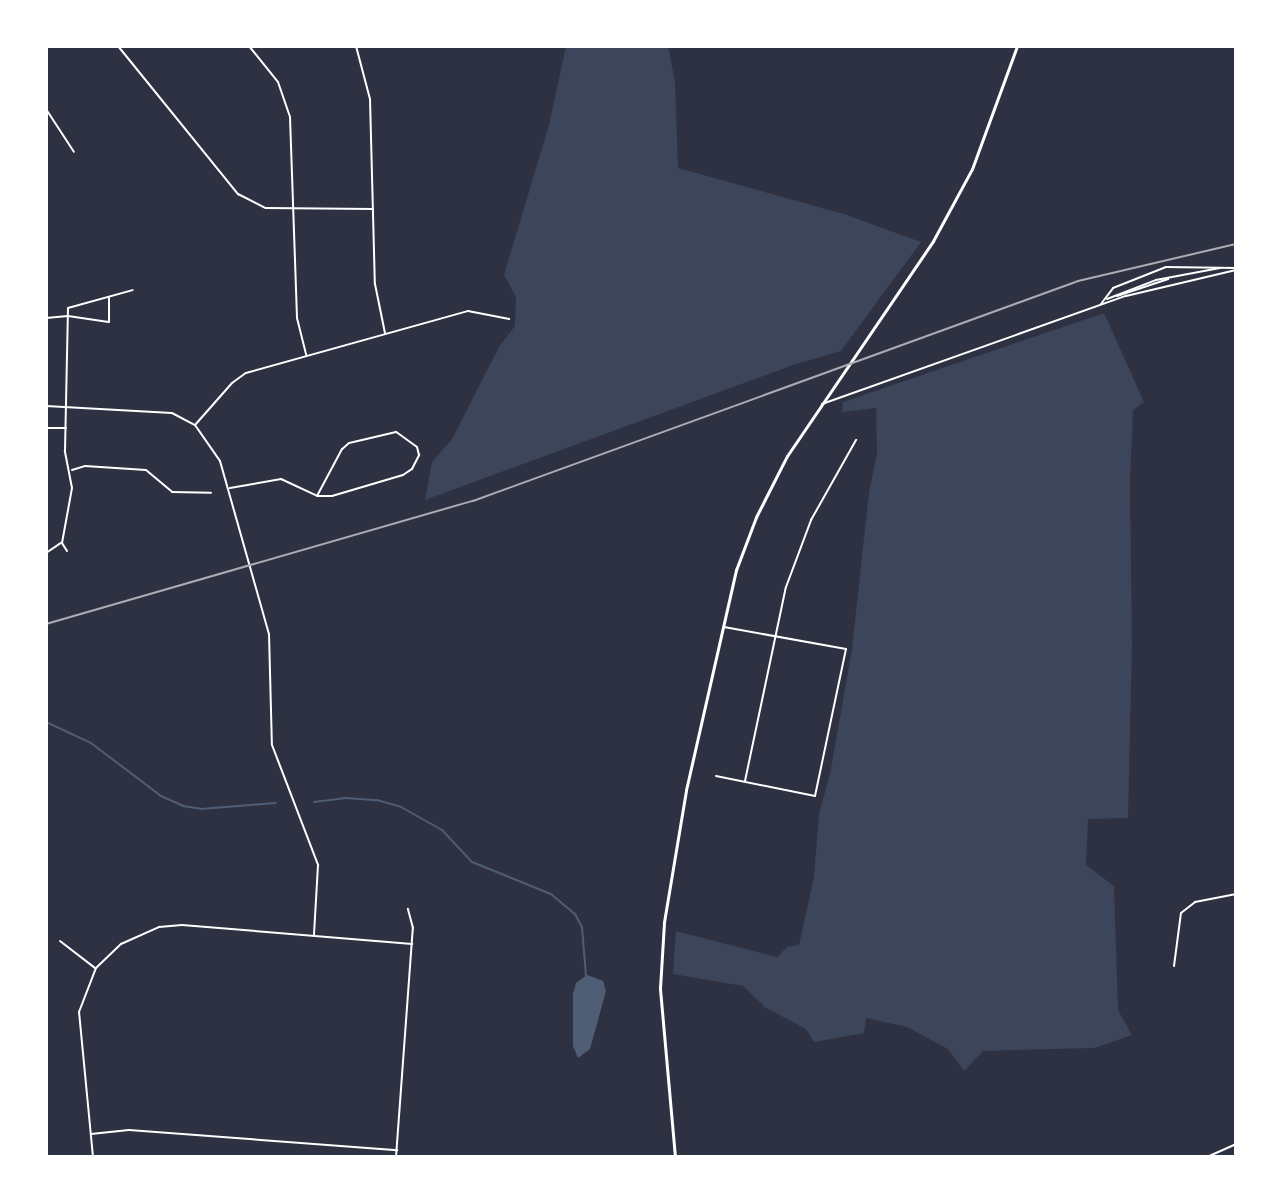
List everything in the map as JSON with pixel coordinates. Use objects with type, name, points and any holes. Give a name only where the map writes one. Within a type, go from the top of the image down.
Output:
[{"type":"main road","points":[[675,1157],[660,988],[664,922],[686,790],[736,570],[756,517],[787,456],[933,241],[972,169],[1017,46]]},
{"type":"street","points":[[118,46],[238,194],[266,208],[373,209]]},
{"type":"street","points":[[249,46],[278,82],[290,117],[297,318],[307,357]]},
{"type":"street","points":[[356,46],[370,99],[375,284],[385,334]]},
{"type":"street","points":[[46,109],[74,152]]},
{"type":"street","points":[[1100,305],[1113,288],[1166,267],[1236,269]]},
{"type":"street","points":[[1104,300],[1156,280],[1225,268]]},
{"type":"street","points":[[821,405],[1100,305],[1236,269]]},
{"type":"street","points":[[67,551],[62,543],[72,488],[65,451],[69,407],[68,308],[133,290]]},
{"type":"street","points":[[46,318],[68,316],[109,322],[109,297]]},
{"type":"street","points":[[195,425],[232,383],[246,373],[468,311],[509,319]]},
{"type":"street","points":[[46,406],[172,413],[195,425],[216,452],[229,488],[269,634],[272,745],[318,865],[314,935]]},
{"type":"street","points":[[46,428],[67,428]]},
{"type":"street","points":[[229,488],[281,479],[317,496],[332,496],[403,475],[412,469],[419,455],[417,447],[396,432],[349,443],[342,449],[317,496]]},
{"type":"street","points":[[745,782],[786,587],[811,520],[856,440]]},
{"type":"street","points":[[70,470],[85,466],[146,470],[172,492],[211,493]]},
{"type":"street","points":[[46,553],[62,543]]},
{"type":"street","points":[[716,776],[815,796],[846,649],[723,627]]},
{"type":"street","points":[[1174,966],[1181,913],[1195,902],[1236,894]]},
{"type":"street","points":[[396,1157],[412,944],[413,918],[408,909]]},
{"type":"street","points":[[93,1157],[79,1012],[96,968],[121,944],[159,927],[182,925],[412,944]]},
{"type":"street","points":[[60,941],[96,968]]},
{"type":"street","points":[[90,1134],[129,1130],[397,1150]]},
{"type":"street","points":[[1207,1157],[1236,1144]]},
{"type":"shaded area","points":[[566,46],[668,46],[675,82],[678,168],[844,214],[921,242],[841,351],[796,364],[425,500],[432,462],[452,439],[499,347],[515,326],[516,297],[504,275],[549,125]]},
{"type":"shaded area","points":[[1104,313],[1144,402],[1133,410],[1130,482],[1132,647],[1128,818],[1088,819],[1086,865],[1114,886],[1118,1010],[1132,1035],[1095,1048],[983,1051],[964,1071],[948,1049],[907,1027],[866,1018],[864,1033],[814,1042],[806,1029],[766,1008],[743,986],[673,974],[676,931],[777,957],[787,947],[799,945],[814,877],[819,813],[830,774],[852,649],[869,492],[877,454],[876,408],[842,412],[843,402]]},
{"type":"shaded area","points":[[587,975],[603,981],[606,991],[590,1049],[578,1058],[573,1046],[573,994],[576,983]]},
{"type":"waterway","points":[[46,722],[91,743],[161,796],[183,806],[201,809],[276,803]]},
{"type":"waterway","points":[[314,802],[346,798],[377,800],[401,807],[442,830],[472,862],[551,894],[575,914],[582,927],[586,976]]},
{"type":"railway","points":[[46,624],[473,501],[1078,281],[1236,244]]}]
